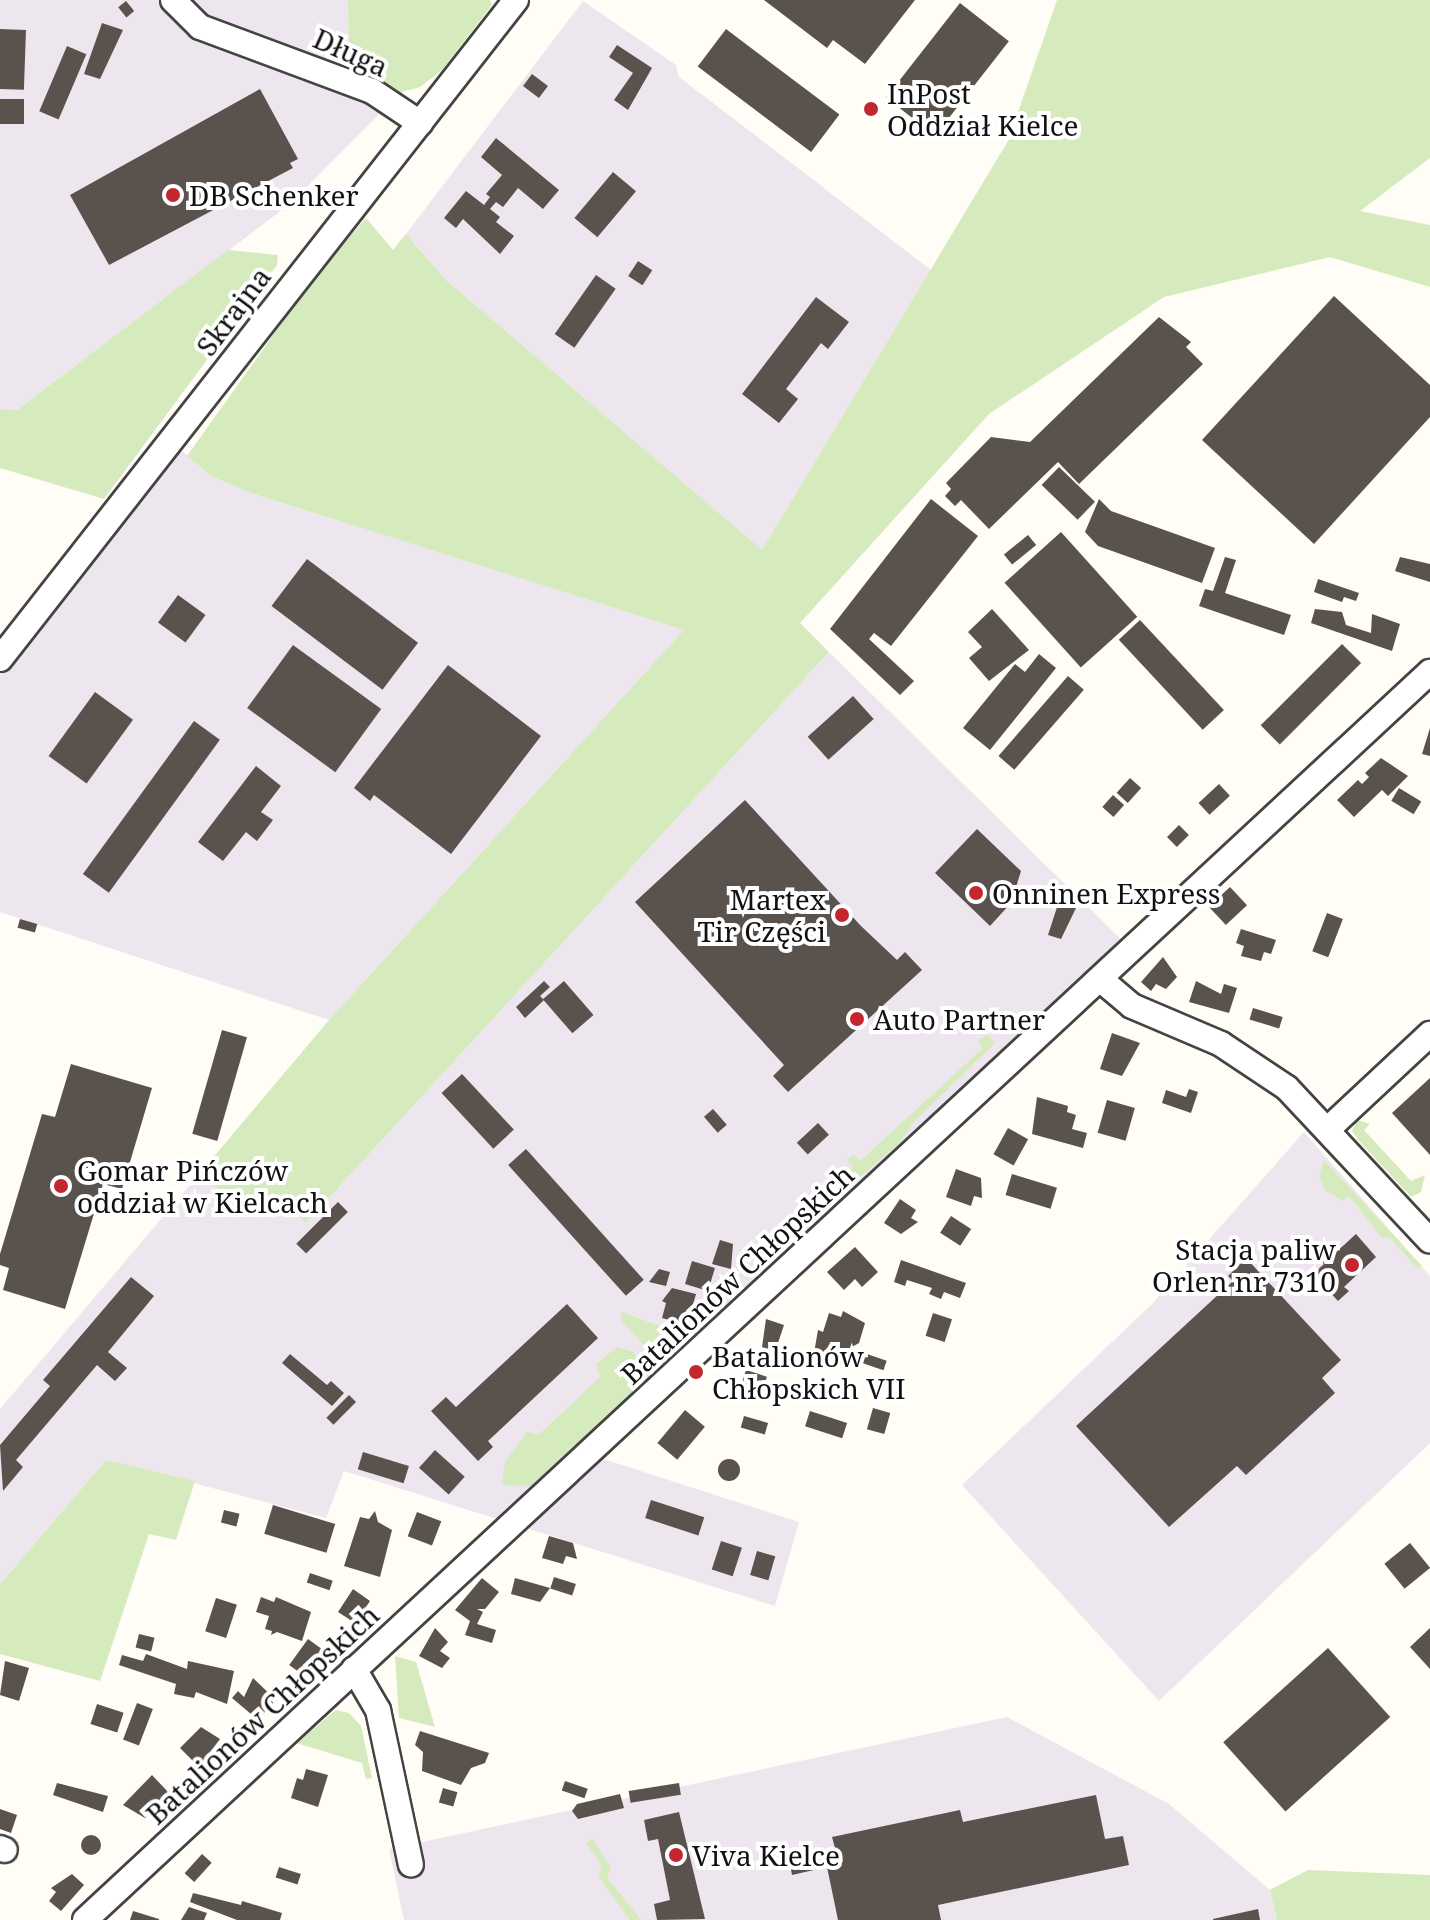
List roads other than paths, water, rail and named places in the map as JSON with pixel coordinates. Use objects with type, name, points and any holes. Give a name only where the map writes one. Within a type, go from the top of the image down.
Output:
[{"type":"street","name":"Długa","points":[[173,0],[200,27],[372,91],[420,123]]},
{"type":"street","name":"Skrajna","points":[[0,659],[516,0]]},
{"type":"street","name":"Batalionów Chłopskich","points":[[85,1920],[1430,672]]},
{"type":"street","points":[[1100,979],[1132,1006],[1221,1044],[1260,1068],[1327,1130],[1430,1241]]},
{"type":"street","points":[[1327,1130],[1430,1034]]},
{"type":"street","points":[[354,1669],[378,1710],[411,1865]]},
{"type":"place","name":"InPost Oddział Kielce","points":[[871,109]]},
{"type":"place","name":"DB Schenker","points":[[173,195]]},
{"type":"place","name":"Onninen Express","points":[[976,893]]},
{"type":"place","name":"Martex Tir Części","points":[[842,915]]},
{"type":"place","name":"Auto Partner","points":[[857,1019]]},
{"type":"place","name":"Gomar Pińczów oddział w Kielcach","points":[[61,1186]]},
{"type":"place","name":"Stacja paliw Orlen nr 7310","points":[[1352,1265]]},
{"type":"place","name":"Batalionów Chłopskich VII","points":[[696,1372]]},
{"type":"place","name":"Viva Kielce","points":[[676,1855]]}]
